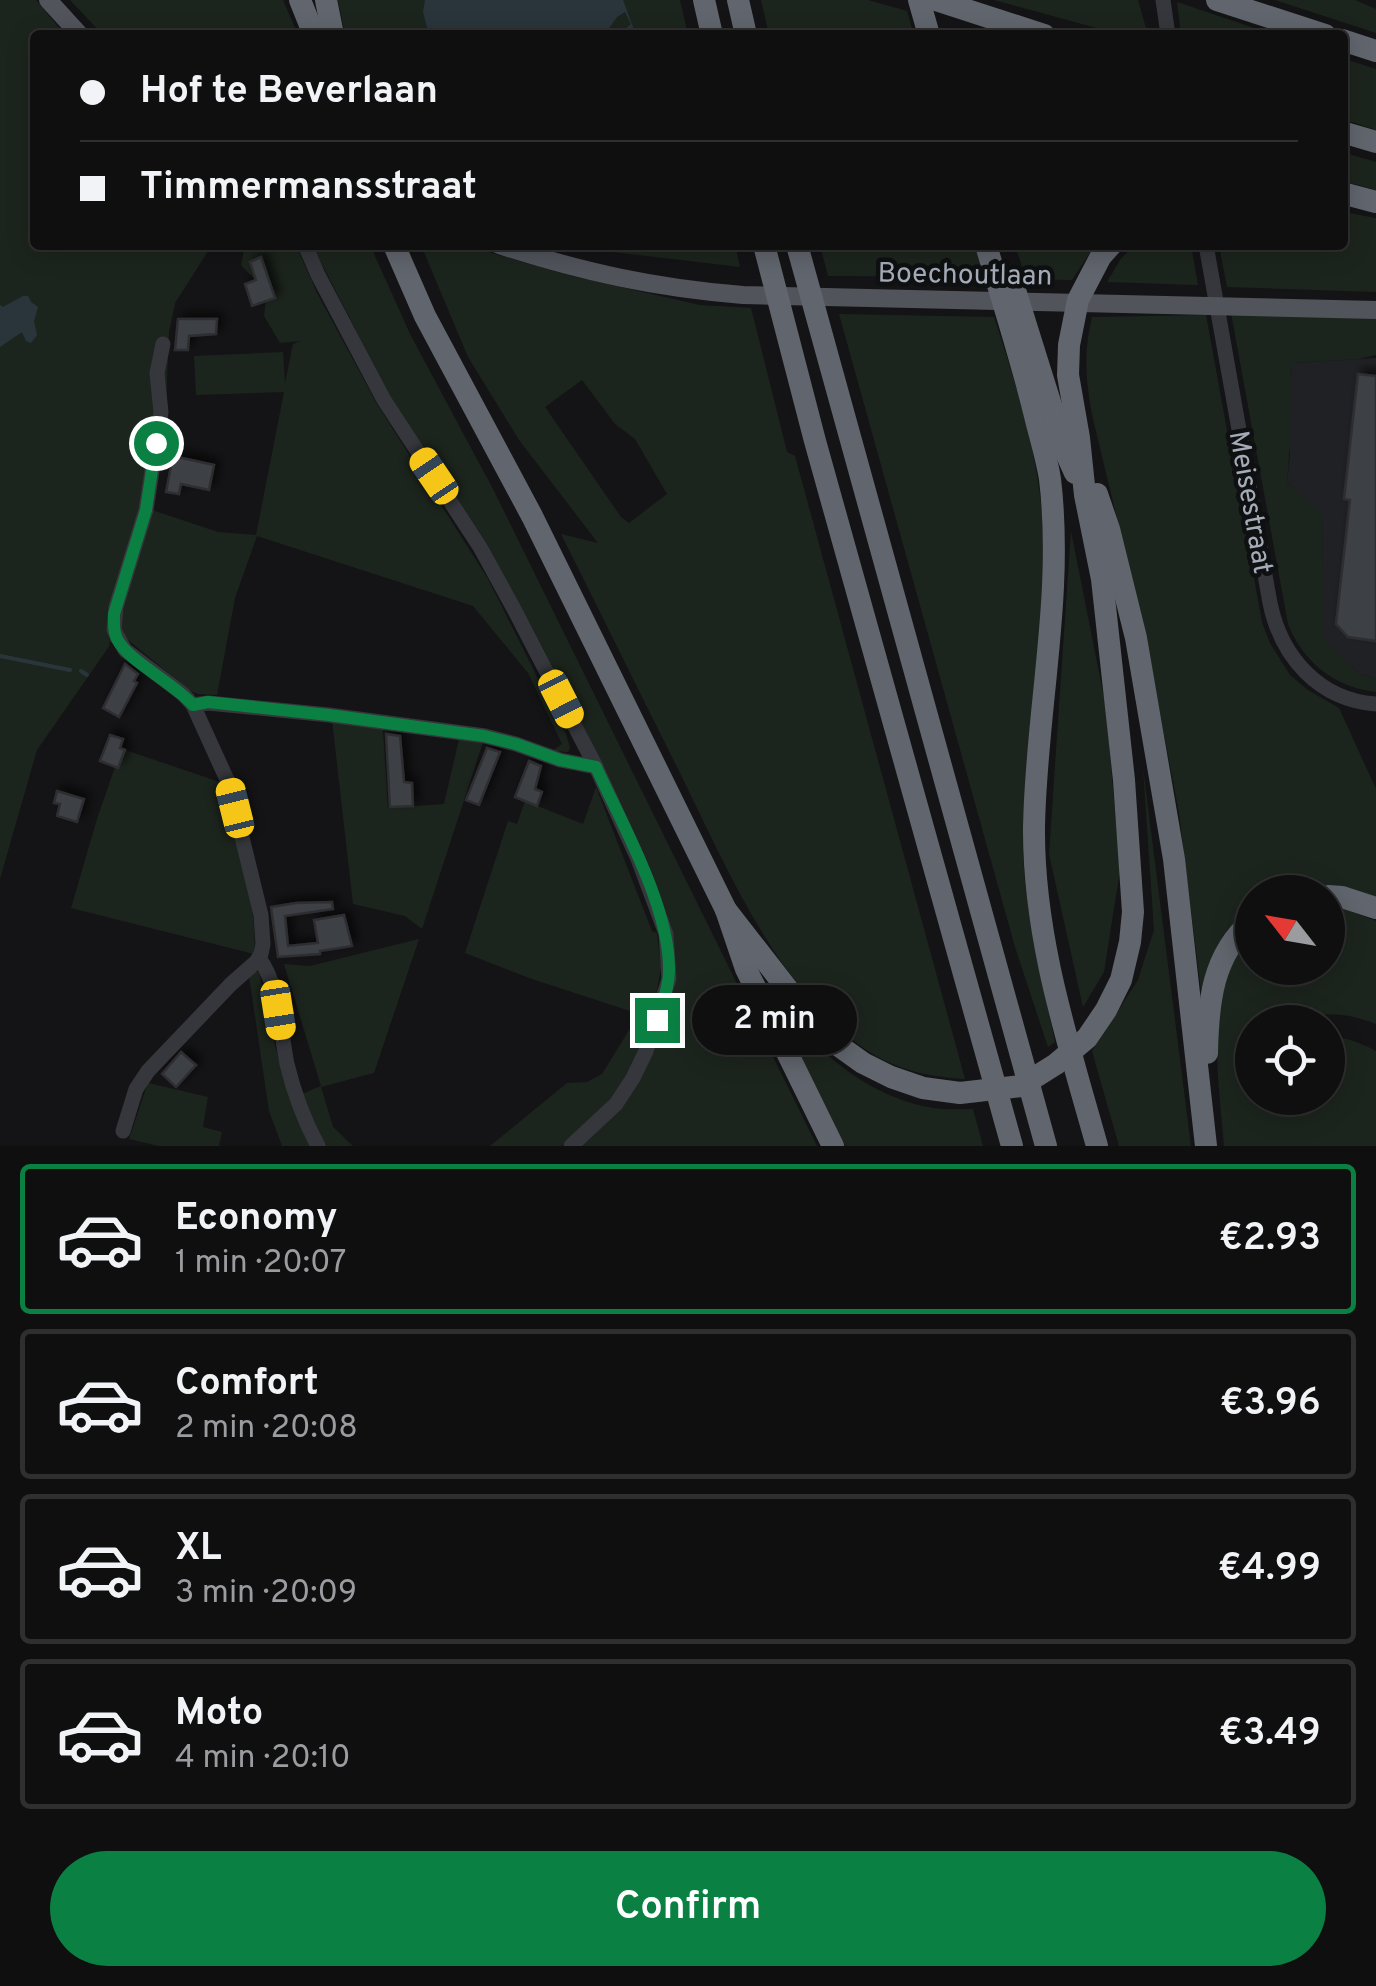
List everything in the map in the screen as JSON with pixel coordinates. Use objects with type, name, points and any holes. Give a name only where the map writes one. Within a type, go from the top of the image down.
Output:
[{"type":"highway","points":[[300,0],[312,30]]},
{"type":"highway","points":[[326,0],[331,30]]},
{"type":"highway","points":[[704,0],[711,30]]},
{"type":"highway","points":[[738,0],[745,30]]},
{"type":"highway","points":[[919,0],[927,30]]},
{"type":"highway","points":[[936,0],[1028,30]]},
{"type":"highway","points":[[1217,0],[1310,30]]},
{"type":"highway","points":[[1348,42],[1376,51]]},
{"type":"highway","points":[[1348,134],[1376,142]]},
{"type":"highway","points":[[1348,195],[1376,202]]},
{"type":"highway","points":[[396,250],[425,316],[532,516],[726,910],[746,968],[833,1146]]},
{"type":"highway","points":[[765,250],[1012,1144]]},
{"type":"highway","points":[[797,250],[1044,1139]]},
{"type":"highway","points":[[987,250],[1050,477],[1053,614],[1036,777],[1036,880],[1043,938],[1058,1005],[1098,1146]]},
{"type":"highway","points":[[1002,250],[1066,453],[1085,495]]},
{"type":"highway","points":[[726,910],[810,1018],[835,1043],[864,1063],[923,1088],[960,1093],[1021,1086],[1087,1038],[1106,1010],[1121,980],[1134,912],[1102,579],[1068,375],[1078,300],[1108,250]]},
{"type":"highway","points":[[1079,438],[1109,529],[1136,638],[1174,859],[1207,1146]]},
{"type":"highway","points":[[1345,898],[1376,908]]},
{"type":"highway","points":[[1207,1146],[1210,996],[1222,959],[1235,939]]},
{"type":"main road","points":[[48,0],[75,30]]},
{"type":"main road","name":"Boechoutlaan","points":[[515,250],[631,281],[708,292],[1376,310]]},
{"type":"street","points":[[1163,0],[1167,30]]},
{"type":"street","points":[[307,250],[384,400],[480,547],[596,767],[666,934],[670,968],[657,1020],[633,1078],[608,1114],[571,1146]]},
{"type":"street","name":"Meisestraat","points":[[1207,250],[1270,603],[1280,637],[1299,666],[1320,685],[1351,700],[1376,704]]},
{"type":"street","points":[[123,1132],[136,1089],[148,1071],[259,958],[263,944],[261,915],[229,784],[193,705],[125,650],[114,624],[146,510],[160,412],[157,374],[163,344]]},
{"type":"street","points":[[193,705],[208,702],[457,732],[503,740],[560,760],[596,767]]},
{"type":"street","points":[[259,958],[266,968],[278,1010],[293,1088],[318,1146]]},
{"type":"shaded area","points":[[0,0],[36,0],[61,30],[30,30],[30,250],[209,250],[175,303],[152,510],[218,532],[256,535],[284,392],[196,395],[194,356],[283,352],[285,383],[293,344],[301,341],[280,343],[264,316],[266,298],[241,265],[244,250],[298,250],[377,404],[488,579],[570,748],[568,752],[552,751],[562,744],[528,673],[473,606],[257,536],[235,598],[217,695],[190,691],[118,628],[37,750],[0,879]]},
{"type":"shaded area","points":[[70,0],[283,0],[296,30],[98,30]]},
{"type":"shaded area","points":[[338,0],[680,0],[687,30],[344,30]]},
{"type":"shaded area","points":[[425,0],[623,0],[634,30],[624,30],[631,24],[625,12],[608,30],[428,30],[423,12]]},
{"type":"shaded area","points":[[761,0],[868,0],[907,11],[913,30],[768,30]]},
{"type":"shaded area","points":[[994,0],[1138,0],[1147,30],[1104,30]]},
{"type":"shaded area","points":[[1275,0],[1355,0],[1376,9],[1376,33]]},
{"type":"shaded area","points":[[1177,2],[1260,30],[1180,30]]},
{"type":"shaded area","points":[[1348,60],[1376,69],[1376,130],[1348,121]]},
{"type":"shaded area","points":[[1348,154],[1376,162],[1376,190],[1348,182]]},
{"type":"shaded area","points":[[1348,213],[1376,218],[1376,292],[1227,287],[1220,250],[1348,250]]},
{"type":"shaded area","points":[[315,250],[372,250],[410,334],[494,491],[817,1146],[580,1146],[655,1045],[671,996],[675,967],[672,929],[607,773],[543,648],[484,539],[392,400]]},
{"type":"shaded area","points":[[423,250],[481,250],[572,276],[700,305],[751,308],[787,452],[795,456],[965,1079],[908,1070],[870,1052],[828,1018],[776,955],[734,883],[561,534],[598,543],[519,440],[468,357]],"holes":[[[582,380],[615,424],[635,439],[667,494],[629,523],[545,407]]]},
{"type":"shaded area","points":[[596,250],[736,250],[740,267]]},
{"type":"shaded area","points":[[821,250],[979,250],[987,277],[828,276]]},
{"type":"shaded area","points":[[1017,250],[1092,250],[1072,280],[1026,279]]},
{"type":"shaded area","points":[[1129,250],[1192,250],[1198,285],[1107,282]]},
{"type":"shaded area","points":[[23,296],[38,307],[34,321],[37,335],[31,343],[22,332],[0,347],[0,305]]},
{"type":"shaded area","points":[[1231,313],[1376,317],[1376,355],[1292,363],[1287,482],[1322,514],[1324,639],[1360,674],[1376,679],[1376,692],[1347,685],[1322,671],[1303,650],[1288,624]]},
{"type":"shaded area","points":[[839,314],[994,317],[1021,404],[1035,463],[1043,523],[1039,655],[1023,843],[1031,926],[1055,1042],[1048,1047],[1015,947]]},
{"type":"shaded area","points":[[1206,315],[1262,622],[1290,675],[1339,708],[1376,789],[1376,899],[1345,891],[1345,875],[1235,875],[1235,928],[1210,968],[1201,991],[1179,813],[1145,634],[1093,419],[1087,381],[1092,317]]},
{"type":"shaded area","points":[[1376,358],[1376,679],[1360,674],[1323,639],[1322,515],[1287,482],[1292,363]]},
{"type":"shaded area","points":[[1071,531],[1106,708],[1120,870],[1104,972],[1083,1007],[1049,854]]},
{"type":"shaded area","points":[[332,720],[383,729],[388,808],[444,804],[459,739],[483,742],[422,929],[405,916],[353,904]]},
{"type":"shaded area","points":[[122,749],[220,782],[249,892],[254,954],[71,908]]},
{"type":"shaded area","points":[[1143,768],[1191,1146],[1119,1146],[1092,1051],[1138,980],[1154,930]]},
{"type":"shaded area","points":[[596,787],[652,931],[657,933],[661,968],[652,1017],[621,1087],[588,1125],[561,1146],[490,1146],[567,1083],[587,1082],[602,1074],[639,1014],[465,953],[508,821],[517,824],[525,801],[583,824]]},
{"type":"shaded area","points":[[1345,909],[1376,921],[1376,1024],[1345,1016],[1345,1005],[1235,1005],[1235,1115],[1345,1115],[1345,1039],[1376,1051],[1376,1146],[1224,1146],[1217,1036],[1227,975],[1235,959],[1235,985],[1345,985]]},
{"type":"shaded area","points":[[419,939],[374,1073],[321,1087],[333,1127],[353,1146],[325,1146],[302,1094],[321,1086],[284,964],[310,966]]},
{"type":"shaded area","points":[[259,972],[285,1082],[310,1146],[282,1146],[269,1111],[249,976]]},
{"type":"shaded area","points":[[772,1000],[825,1053],[886,1094],[939,1109],[973,1109],[983,1146],[845,1146]]},
{"type":"shaded area","points":[[148,1083],[208,1097],[203,1127],[222,1132],[219,1146],[159,1146],[129,1139]]},
{"type":"building","points":[[261,257],[275,298],[252,306],[245,284],[256,280],[250,262]]},
{"type":"building","points":[[178,319],[217,319],[216,334],[189,336],[188,350],[175,350]]},
{"type":"building","points":[[1358,374],[1376,376],[1376,641],[1348,637],[1336,624],[1350,500],[1344,499]]},
{"type":"building","points":[[173,456],[214,465],[209,490],[181,484],[179,494],[166,492]]},
{"type":"building","points":[[125,664],[138,674],[134,681],[137,683],[119,717],[103,708]]},
{"type":"building","points":[[386,734],[400,736],[404,782],[412,783],[413,806],[390,807]]},
{"type":"building","points":[[110,735],[123,739],[120,748],[125,750],[118,768],[100,761]]},
{"type":"building","points":[[487,748],[500,752],[479,805],[466,800]]},
{"type":"building","points":[[529,761],[541,766],[535,789],[542,792],[537,806],[515,797]]},
{"type":"building","points":[[57,791],[84,799],[77,822],[57,816]]},
{"type":"building","points":[[332,902],[333,909],[285,916],[288,946],[318,943],[314,920],[344,915],[352,946],[320,954],[278,957],[271,907]]},
{"type":"building","points":[[181,1052],[196,1065],[176,1087],[162,1074]]},
{"type":"waterway","points":[[0,656],[70,670]]},
{"type":"waterway","points":[[81,671],[87,675]]},
{"type":"route","points":[[156,443],[146,510],[114,614],[114,630],[125,650],[193,705],[208,702],[457,732],[503,740],[560,760],[596,767],[638,859],[666,934],[670,968],[657,1020]]}]
